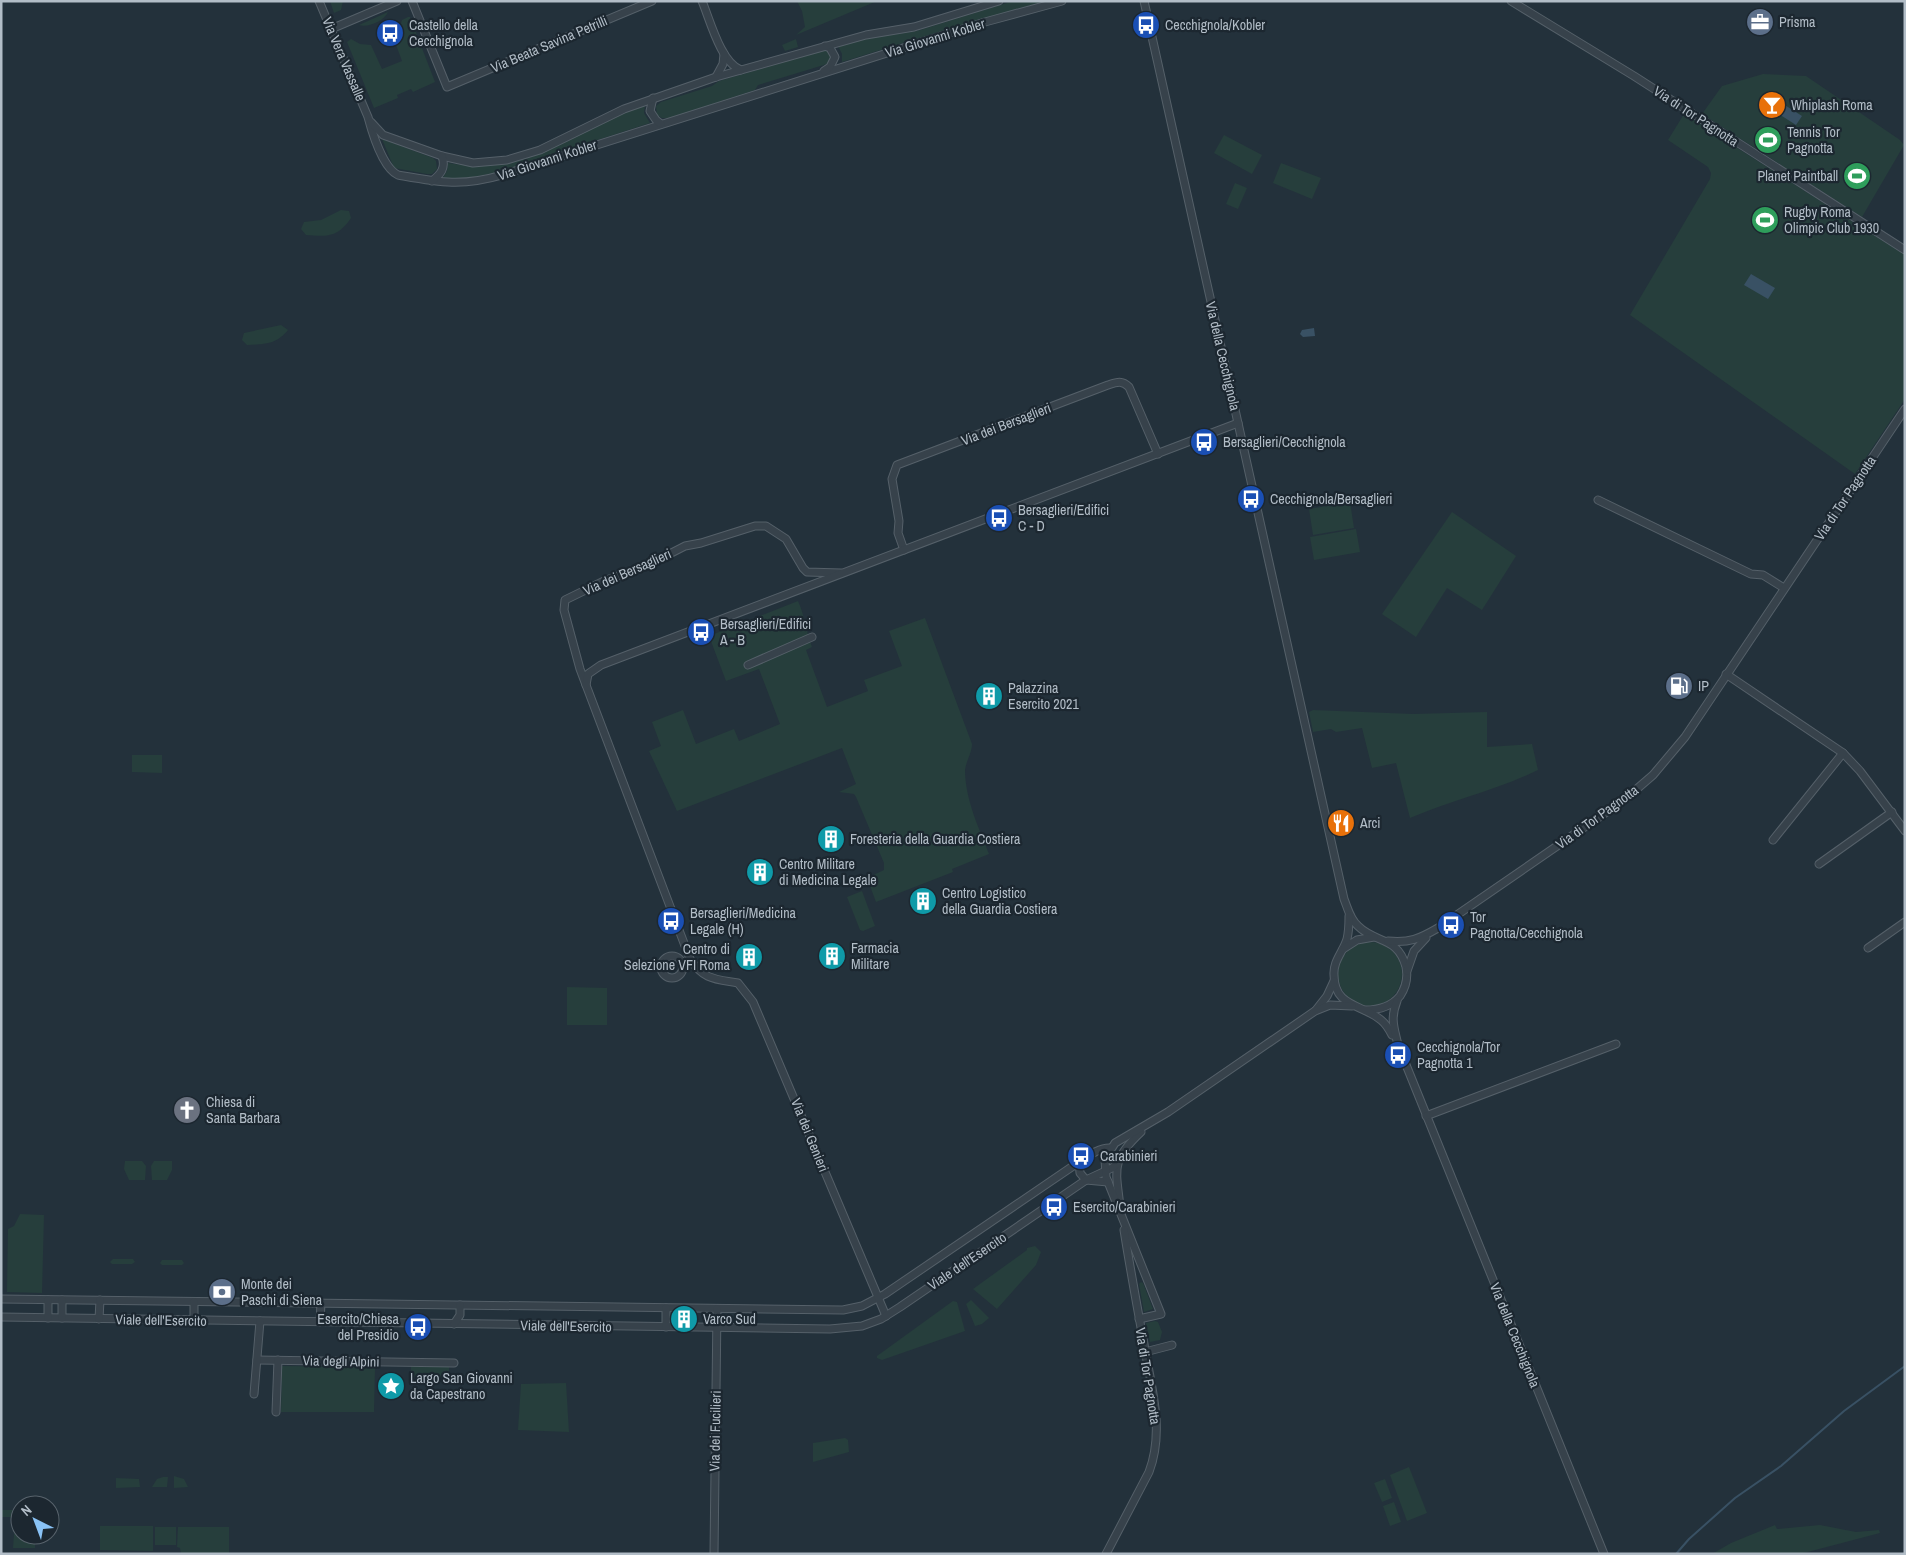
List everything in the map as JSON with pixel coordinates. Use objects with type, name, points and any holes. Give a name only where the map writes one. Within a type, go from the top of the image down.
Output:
[{"type":"street","name":"Via Vera Vassalle","points":[[319,1],[368,117]]},
{"type":"street","points":[[331,29],[398,1]]},
{"type":"street","name":"Via Beata Savina Petrilli","points":[[412,1],[447,86],[652,1]]},
{"type":"street","points":[[702,1],[724,53],[733,66],[741,70]]},
{"type":"street","name":"Via Giovanni Kobler","points":[[368,117],[383,134],[442,156],[480,163],[520,158],[616,112],[716,77],[866,35],[914,27],[998,1]]},
{"type":"street","name":"Via Giovanni Kobler","points":[[368,117],[371,130],[383,157],[392,171],[398,175],[458,184],[488,179],[976,25],[1062,1]]},
{"type":"street","name":"Via della Cecchignola","points":[[1144,1],[1349,915],[1349,928],[1343,949],[1335,964],[1334,980]]},
{"type":"street","name":"Via di Tor Pagnotta","points":[[1511,1],[1634,76],[1905,250]]},
{"type":"street","name":"Via Giovanni Kobler","points":[[810,77],[824,71],[834,62],[834,53],[825,46]]},
{"type":"street","points":[[716,77],[723,64],[724,53]]},
{"type":"street","points":[[653,98],[650,111],[661,124]]},
{"type":"street","points":[[432,181],[442,170],[444,164],[442,156]]},
{"type":"street","name":"Via dei Bersaglieri","points":[[904,550],[898,533],[900,521],[892,479],[897,465],[1099,388],[1120,381],[1129,387],[1158,454]]},
{"type":"street","name":"Via di Tor Pagnotta","points":[[1386,940],[1411,941],[1423,937],[1438,928],[1593,822],[1639,788],[1661,767],[1681,743],[1905,409]]},
{"type":"street","name":"Via dei Bersaglieri","points":[[586,685],[588,674],[601,666],[1238,423]]},
{"type":"street","points":[[1598,500],[1751,574],[1763,574],[1784,588]]},
{"type":"street","name":"Via dei Bersaglieri","points":[[712,980],[696,969],[690,959],[586,685],[564,610],[565,600],[604,581],[648,565],[686,546],[701,544],[755,526],[766,526],[786,539],[807,572],[843,573]]},
{"type":"street","points":[[748,665],[812,637]]},
{"type":"street","points":[[1726,674],[1843,753],[1856,766],[1905,830]]},
{"type":"street","points":[[1773,840],[1843,753]]},
{"type":"street","points":[[1819,864],[1892,812]]},
{"type":"street","points":[[1349,915],[1357,926],[1375,937],[1386,940],[1396,948],[1402,955],[1407,971]]},
{"type":"street","points":[[1868,948],[1905,922]]},
{"type":"street","name":"Via di Tor Pagnotta","points":[[1407,971],[1416,948],[1438,928]]},
{"type":"street","points":[[1343,949],[1357,940],[1375,937]]},
{"type":"street","name":"Via della Cecchignola","points":[[1366,1010],[1382,1008],[1392,1004],[1406,984],[1407,971]]},
{"type":"street","name":"Via dei Genieri","points":[[712,980],[738,983],[746,991],[758,1010],[886,1316]]},
{"type":"street","points":[[1334,980],[1339,993],[1352,1006]]},
{"type":"street","points":[[1315,1011],[1327,996],[1334,980]]},
{"type":"street","name":"Via della Cecchignola","points":[[1398,997],[1393,1010],[1392,1021],[1398,1046]]},
{"type":"street","points":[[1117,1164],[1111,1148],[1121,1140],[1149,1125],[1315,1011],[1330,1005],[1352,1006]]},
{"type":"street","name":"Via della Cecchignola","points":[[1352,1006],[1366,1010],[1385,1023],[1398,1046],[1604,1554]]},
{"type":"street","points":[[1426,1116],[1616,1044]]},
{"type":"street","points":[[1117,1164],[1126,1147],[1149,1125]]},
{"type":"street","name":"Viale dell'Esercito","points":[[1,1299],[717,1309],[839,1310],[857,1308],[878,1298],[1079,1162],[1099,1150],[1107,1147],[1111,1148]]},
{"type":"street","name":"Via di Tor Pagnotta","points":[[1111,1148],[1105,1159],[1105,1171],[1122,1219]]},
{"type":"street","points":[[1079,1162],[1080,1172],[1086,1180],[1108,1182]]},
{"type":"street","name":"Via di Tor Pagnotta","points":[[1106,1554],[1146,1480],[1154,1459],[1157,1422],[1122,1219],[1116,1178],[1117,1164]]},
{"type":"street","name":"Viale dell'Esercito","points":[[1,1318],[718,1328],[853,1328],[886,1316],[1086,1180],[1117,1164]]},
{"type":"street","points":[[1122,1219],[1161,1314],[1139,1318]]},
{"type":"street","points":[[48,1300],[48,1318]]},
{"type":"street","points":[[62,1300],[62,1318]]},
{"type":"street","points":[[99,1319],[100,1300]]},
{"type":"street","points":[[194,1302],[194,1320]]},
{"type":"street","points":[[320,1322],[321,1303]]},
{"type":"street","points":[[454,1324],[460,1315],[460,1305]]},
{"type":"street","points":[[666,1308],[666,1327]]},
{"type":"street","name":"Via dei Fucilieri","points":[[714,1554],[717,1309]]},
{"type":"street","points":[[254,1394],[260,1321]]},
{"type":"street","points":[[1145,1352],[1172,1345]]},
{"type":"street","name":"Via degli Alpini","points":[[257,1360],[454,1363]]},
{"type":"street","points":[[276,1412],[278,1360]]},
{"type":"green space","points":[[330,1],[343,1],[341,10],[334,13]]},
{"type":"green space","points":[[797,1],[877,1],[796,35],[805,27],[802,11]]},
{"type":"green space","points":[[1013,1],[1048,1],[977,20],[842,62],[842,54],[838,46],[866,39],[917,31]]},
{"type":"green space","points":[[388,12],[375,23],[367,26],[359,25]]},
{"type":"green space","points":[[410,17],[435,82],[413,92],[411,89],[397,95],[398,98],[374,108],[347,42],[351,39],[360,44],[371,45],[382,69],[402,61],[395,42],[402,20]]},
{"type":"green space","points":[[796,39],[798,47],[785,51],[782,45]]},
{"type":"green space","points":[[826,50],[831,55],[827,64],[758,85],[755,90],[670,118],[662,118],[657,115],[656,106],[661,102],[712,86],[719,81]]},
{"type":"green space","points":[[1763,74],[1806,76],[1900,140],[1904,145],[1862,217],[1702,114],[1722,86]]},
{"type":"green space","points":[[645,104],[644,113],[650,123],[499,172],[463,179],[442,179],[447,171],[448,163],[483,166],[506,164],[529,158],[599,123]]},
{"type":"green space","points":[[1684,114],[1905,255],[1905,399],[1855,474],[1630,315],[1710,179],[1711,173],[1708,167],[1668,140]]},
{"type":"green space","points":[[1224,135],[1262,155],[1252,174],[1214,153]]},
{"type":"green space","points":[[382,139],[433,158],[436,161],[437,169],[432,174],[427,174],[394,168]]},
{"type":"green space","points":[[1281,163],[1321,178],[1312,199],[1273,183]]},
{"type":"green space","points":[[1235,183],[1247,188],[1238,209],[1226,204]]},
{"type":"green space","points":[[341,210],[349,211],[351,218],[337,232],[326,236],[306,235],[301,229],[304,222],[321,220]]},
{"type":"green space","points":[[281,325],[288,330],[279,339],[274,341],[264,344],[247,345],[242,340],[244,333]]},
{"type":"green space","points":[[1350,502],[1354,528],[1313,535],[1309,509]]},
{"type":"green space","points":[[1452,512],[1516,556],[1482,610],[1447,588],[1416,637],[1382,614]]},
{"type":"green space","points":[[1356,529],[1360,552],[1314,560],[1310,537]]},
{"type":"green space","points":[[798,601],[812,647],[806,650],[827,707],[868,691],[864,680],[902,666],[889,631],[925,618],[972,744],[965,770],[967,792],[989,854],[952,869],[953,872],[876,902],[867,878],[884,870],[884,863],[856,797],[854,794],[839,792],[856,784],[842,748],[677,811],[649,751],[661,746],[652,722],[683,710],[696,744],[734,729],[739,741],[780,724],[759,669],[726,681],[709,636]]},
{"type":"green space","points":[[1313,710],[1413,714],[1487,712],[1487,747],[1532,744],[1538,770],[1410,818],[1396,763],[1372,768],[1362,728],[1336,732],[1331,729],[1313,732],[1309,712]]},
{"type":"green space","points":[[132,755],[162,755],[162,773],[132,772]]},
{"type":"green space","points":[[862,891],[875,926],[863,931],[860,930],[847,897]]},
{"type":"green space","points":[[1370,942],[1388,948],[1396,956],[1402,974],[1396,992],[1388,1000],[1370,1006],[1352,1000],[1344,992],[1338,974],[1344,956],[1352,948]]},
{"type":"green space","points":[[567,987],[607,988],[607,1025],[567,1025]]},
{"type":"green space","points":[[125,1161],[142,1161],[146,1166],[145,1180],[129,1180],[124,1169]]},
{"type":"green space","points":[[154,1161],[172,1161],[172,1170],[167,1180],[152,1180],[151,1166]]},
{"type":"green space","points":[[20,1214],[44,1215],[42,1293],[7,1292],[8,1229],[14,1226]]},
{"type":"green space","points":[[1035,1246],[1041,1252],[1036,1265],[997,1309],[973,1289],[1027,1250],[1027,1248]]},
{"type":"green space","points":[[113,1259],[133,1259],[135,1262],[132,1264],[112,1264],[110,1262]]},
{"type":"green space","points":[[162,1260],[182,1260],[184,1263],[182,1265],[162,1265],[160,1263]]},
{"type":"green space","points":[[1141,1282],[1153,1309],[1144,1312],[1139,1284]]},
{"type":"green space","points":[[971,1300],[989,1318],[982,1324],[975,1326],[966,1304]]},
{"type":"green space","points":[[953,1301],[957,1302],[965,1331],[882,1360],[877,1358],[877,1356]]},
{"type":"green space","points":[[1158,1322],[1162,1332],[1160,1340],[1150,1342],[1146,1323]]},
{"type":"green space","points":[[282,1366],[375,1367],[374,1412],[281,1412]]},
{"type":"green space","points":[[411,1366],[449,1366],[449,1377],[411,1377]]},
{"type":"green space","points":[[566,1383],[569,1432],[518,1430],[521,1384]]},
{"type":"green space","points":[[845,1438],[848,1440],[849,1452],[813,1462],[813,1443]]},
{"type":"green space","points":[[1409,1467],[1427,1513],[1407,1521],[1390,1475]]},
{"type":"green space","points":[[174,1476],[184,1479],[188,1487],[174,1488]]},
{"type":"green space","points":[[168,1477],[167,1487],[152,1487],[157,1479]]},
{"type":"green space","points":[[116,1478],[139,1479],[140,1487],[116,1488]]},
{"type":"green space","points":[[1385,1479],[1392,1498],[1382,1502],[1374,1483]]},
{"type":"green space","points":[[1394,1502],[1401,1522],[1390,1526],[1383,1506]]},
{"type":"green space","points":[[1,1510],[10,1510],[10,1517],[1,1517]]},
{"type":"green space","points":[[1775,1525],[1777,1529],[1820,1525],[1856,1532],[1879,1530],[1880,1533],[1800,1554],[1712,1554],[1731,1543]]},
{"type":"green space","points":[[100,1526],[153,1526],[153,1551],[100,1550]]},
{"type":"green space","points":[[155,1527],[176,1527],[176,1545],[155,1545]]},
{"type":"green space","points":[[178,1527],[229,1527],[229,1554],[181,1554],[180,1548],[177,1547]]},
{"type":"green space","points":[[13,1545],[35,1545],[35,1548],[13,1548]]},
{"type":"water","points":[[1780,102],[1802,116],[1796,125],[1774,111]]},
{"type":"water","points":[[1751,274],[1775,288],[1768,299],[1744,285]]},
{"type":"water","points":[[1314,328],[1315,336],[1303,337],[1300,334],[1302,330]]},
{"type":"waterway","points":[[1676,1554],[1689,1539],[1735,1498],[1781,1466],[1844,1411],[1905,1366]]},
{"type":"place","name":"Prisma","points":[[1760,22]]},
{"type":"place","name":"Cecchignola/Kobler","points":[[1146,25]]},
{"type":"place","name":"Castello della Cecchignola","points":[[390,33]]},
{"type":"place","name":"Whiplash Roma","points":[[1772,105]]},
{"type":"place","name":"Tennis Tor Pagnotta","points":[[1768,140]]},
{"type":"place","name":"Planet Paintball","points":[[1857,176]]},
{"type":"place","name":"Rugby Roma Olimpic Club 1930","points":[[1765,220]]},
{"type":"place","name":"Bersaglieri/Cecchignola","points":[[1204,442]]},
{"type":"place","name":"Cecchignola/Bersaglieri","points":[[1251,499]]},
{"type":"place","name":"Bersaglieri/Edifici C - D","points":[[999,518]]},
{"type":"place","name":"Bersaglieri/Edifici A - B","points":[[701,632]]},
{"type":"place","name":"IP","points":[[1679,686]]},
{"type":"place","name":"Palazzina Esercito 2021","points":[[989,696]]},
{"type":"place","name":"Arci","points":[[1341,823]]},
{"type":"place","name":"Foresteria della Guardia Costiera","points":[[831,839]]},
{"type":"place","name":"Centro Militare di Medicina Legale","points":[[760,872]]},
{"type":"place","name":"Centro Logistico della Guardia Costiera","points":[[923,901]]},
{"type":"place","name":"Bersaglieri/Medicina Legale (H)","points":[[671,921]]},
{"type":"place","name":"Tor Pagnotta/Cecchignola","points":[[1451,925]]},
{"type":"place","name":"Farmacia Militare","points":[[832,956]]},
{"type":"place","name":"Centro di Selezione VFI Roma","points":[[749,957]]},
{"type":"place","name":"Cecchignola/Tor Pagnotta 1","points":[[1398,1055]]},
{"type":"place","name":"Chiesa di Santa Barbara","points":[[187,1110]]},
{"type":"place","name":"Carabinieri","points":[[1081,1156]]},
{"type":"place","name":"Esercito/Carabinieri","points":[[1054,1207]]},
{"type":"place","name":"Monte dei Paschi di Siena","points":[[222,1292]]},
{"type":"place","name":"Varco Sud","points":[[684,1319]]},
{"type":"place","name":"Esercito/Chiesa del Presidio","points":[[418,1327]]},
{"type":"place","name":"Largo San Giovanni da Capestrano","points":[[391,1386]]}]
